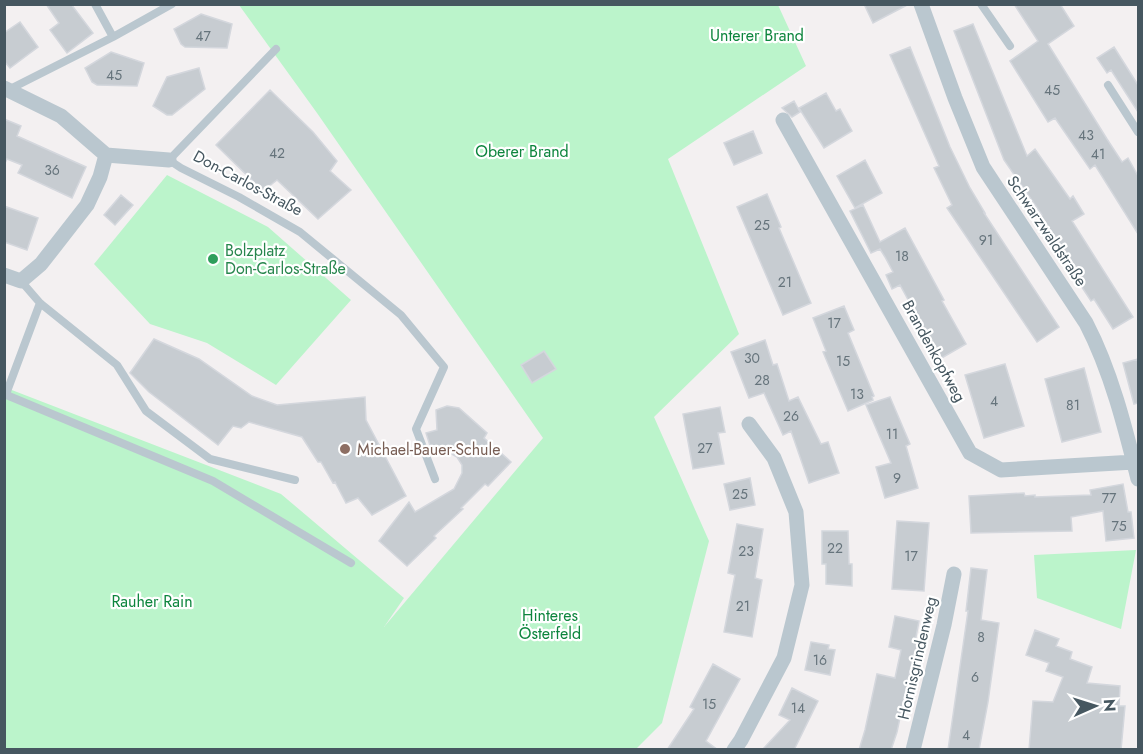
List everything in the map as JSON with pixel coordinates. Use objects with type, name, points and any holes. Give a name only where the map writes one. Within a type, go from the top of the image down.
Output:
[{"type":"street","name":"Schwarzwaldstraße","points":[[921,5],[983,167],[1095,340],[1138,479]]},
{"type":"street","points":[[4,275],[21,280],[41,264],[87,205],[100,177],[106,155],[61,116],[6,89]]},
{"type":"street","name":"Brandenkopfweg","points":[[783,120],[970,453],[1001,470],[1134,462]]},
{"type":"street","name":"Don-Carlos-Straße","points":[[106,155],[169,159]]},
{"type":"street","points":[[734,750],[784,658],[802,585],[796,512],[774,458],[748,424]]},
{"type":"street","name":"Hornisgrindenweg","points":[[913,750],[944,625],[954,573]]},
{"type":"lane","points":[[95,4],[113,38]]},
{"type":"lane","points":[[6,89],[113,38],[172,4]]},
{"type":"lane","points":[[921,5],[927,4]]},
{"type":"lane","points":[[981,4],[1011,46]]},
{"type":"lane","points":[[169,159],[276,49]]},
{"type":"lane","points":[[1108,85],[1138,132]]},
{"type":"lane","name":"Don-Carlos-Straße","points":[[169,159],[181,168],[239,197],[300,232],[401,315],[444,367],[416,429],[435,479]]},
{"type":"lane","points":[[21,280],[40,303],[117,364],[146,411],[210,459],[295,480]]},
{"type":"lane","points":[[40,303],[5,394],[213,481],[351,563]]},
{"type":"green space","points":[[239,5],[778,5],[806,66],[668,159],[739,334],[654,417],[709,541],[662,723],[636,749],[5,749],[4,387],[281,494],[404,598],[384,627],[543,438]]},
{"type":"green space","points":[[167,175],[268,227],[351,300],[276,385],[207,343],[150,324],[94,264]]},
{"type":"green space","points":[[1136,550],[1121,629],[1037,598],[1034,555]]},
{"type":"building","points":[[46,4],[71,4],[93,33],[67,53],[50,30],[59,23]]},
{"type":"building","points":[[864,4],[909,4],[873,23]]},
{"type":"building","points":[[1014,4],[1060,4],[1074,26],[1048,44],[1122,162],[1128,158],[1138,176],[1138,234],[1095,165],[1090,169],[1055,118],[1048,122],[1010,61],[1038,41]]},
{"type":"building","points":[[201,14],[232,24],[227,48],[185,47],[181,44],[174,29]]},
{"type":"building","points":[[20,22],[38,47],[10,68],[4,61],[4,33]]},
{"type":"building","points":[[973,24],[1027,156],[1035,149],[1070,199],[1073,196],[1084,214],[1072,221],[1133,317],[1113,329],[1094,299],[1091,301],[1074,275],[1040,216],[1042,215],[1004,160],[954,31]]},
{"type":"building","points":[[910,47],[950,147],[970,188],[1059,327],[1037,342],[947,208],[952,205],[934,168],[939,166],[890,55]]},
{"type":"building","points":[[1114,47],[1138,85],[1138,112],[1111,70],[1107,73],[1097,58]]},
{"type":"building","points":[[111,52],[144,63],[137,86],[97,85],[92,82],[85,68]]},
{"type":"building","points":[[199,68],[205,89],[172,115],[167,115],[153,106],[167,77]]},
{"type":"building","points":[[270,90],[313,132],[337,161],[330,171],[351,190],[318,219],[277,180],[263,191],[216,145]]},
{"type":"building","points":[[826,93],[836,111],[840,109],[852,131],[824,148],[799,108]]},
{"type":"building","points":[[794,101],[800,112],[792,117],[782,108]]},
{"type":"building","points":[[4,119],[21,126],[17,136],[86,167],[72,198],[18,173],[22,165],[7,159],[4,165]]},
{"type":"building","points":[[753,131],[762,153],[734,165],[724,143]]},
{"type":"building","points":[[865,160],[882,193],[855,208],[837,176]]},
{"type":"building","points":[[767,194],[811,303],[783,315],[737,207]]},
{"type":"building","points":[[121,195],[133,205],[115,225],[104,215]]},
{"type":"building","points":[[863,205],[880,242],[905,228],[966,344],[940,359],[924,331],[919,333],[912,321],[918,318],[900,285],[892,289],[886,275],[893,272],[885,257],[880,249],[871,253],[850,211]]},
{"type":"building","points":[[4,206],[38,218],[27,250],[4,242]]},
{"type":"building","points":[[844,306],[854,330],[848,333],[874,396],[873,400],[848,411],[823,352],[826,351],[813,318]]},
{"type":"building","name":"Michael-Bauer-Schule","points":[[154,339],[199,359],[252,396],[277,405],[365,397],[366,420],[406,496],[372,515],[358,498],[346,503],[335,482],[333,483],[302,437],[249,422],[241,428],[233,426],[218,445],[149,392],[130,373]]},
{"type":"building","points":[[765,340],[773,365],[777,364],[789,401],[798,397],[821,444],[828,442],[839,473],[809,483],[791,431],[783,435],[764,393],[749,398],[731,352]]},
{"type":"building","points":[[544,351],[556,369],[532,383],[521,365]]},
{"type":"building","points":[[1138,359],[1138,403],[1134,404],[1123,363]]},
{"type":"building","points":[[1005,364],[1024,426],[984,438],[965,375]]},
{"type":"building","points":[[1084,368],[1101,432],[1062,442],[1045,379]]},
{"type":"building","points":[[890,397],[910,444],[906,446],[918,488],[885,498],[876,467],[891,463],[866,405]]},
{"type":"building","points":[[447,406],[459,408],[487,433],[484,438],[511,462],[488,486],[485,484],[461,508],[463,509],[407,566],[379,541],[409,502],[415,512],[454,489],[462,473],[462,465],[457,457],[450,453],[433,455],[426,433],[437,430],[436,410]]},
{"type":"building","points":[[720,407],[725,432],[718,433],[724,464],[693,469],[683,414]]},
{"type":"building","points":[[750,478],[755,505],[730,510],[724,484]]},
{"type":"building","points":[[1123,484],[1128,512],[1131,512],[1134,538],[1106,541],[1103,511],[1071,517],[1072,531],[971,533],[969,496],[1024,493],[1025,496],[1035,495],[1035,497],[1091,495],[1090,490]]},
{"type":"building","points":[[897,521],[929,523],[924,591],[892,589]]},
{"type":"building","points":[[737,524],[763,529],[755,578],[762,580],[752,637],[724,632],[735,575],[728,573]]},
{"type":"building","points":[[822,531],[848,531],[852,586],[826,584],[826,564],[822,564]]},
{"type":"building","points":[[971,568],[987,570],[981,620],[999,623],[979,750],[948,750],[968,611],[966,611]]},
{"type":"building","points":[[895,616],[919,621],[915,642],[918,643],[897,732],[891,750],[859,750],[877,674],[895,678],[901,650],[889,647]]},
{"type":"building","points":[[1035,630],[1059,639],[1056,646],[1072,652],[1070,659],[1092,667],[1087,683],[1120,686],[1119,706],[1125,706],[1121,750],[1029,750],[1033,701],[1053,702],[1063,677],[1046,671],[1049,663],[1026,655]]},
{"type":"building","points":[[811,642],[829,645],[828,649],[835,650],[830,675],[805,670]]},
{"type":"building","points":[[713,664],[740,679],[706,741],[718,750],[667,750],[694,709],[690,707]]},
{"type":"building","points":[[792,688],[818,701],[794,750],[762,750],[790,720],[779,715]]},
{"type":"place","name":"Bolzplatz Don-Carlos-Straße","points":[[213,259]]},
{"type":"place","name":"Michael-Bauer-Schule","points":[[345,449]]},
{"type":"park label","name":"Unterer Brand","points":[[757,35]]},
{"type":"park label","name":"Oberer Brand","points":[[522,151]]},
{"type":"park label","name":"Rauher Rain","points":[[152,601]]},
{"type":"park label","name":"Hinteres Österfeld","points":[[550,624]]}]
